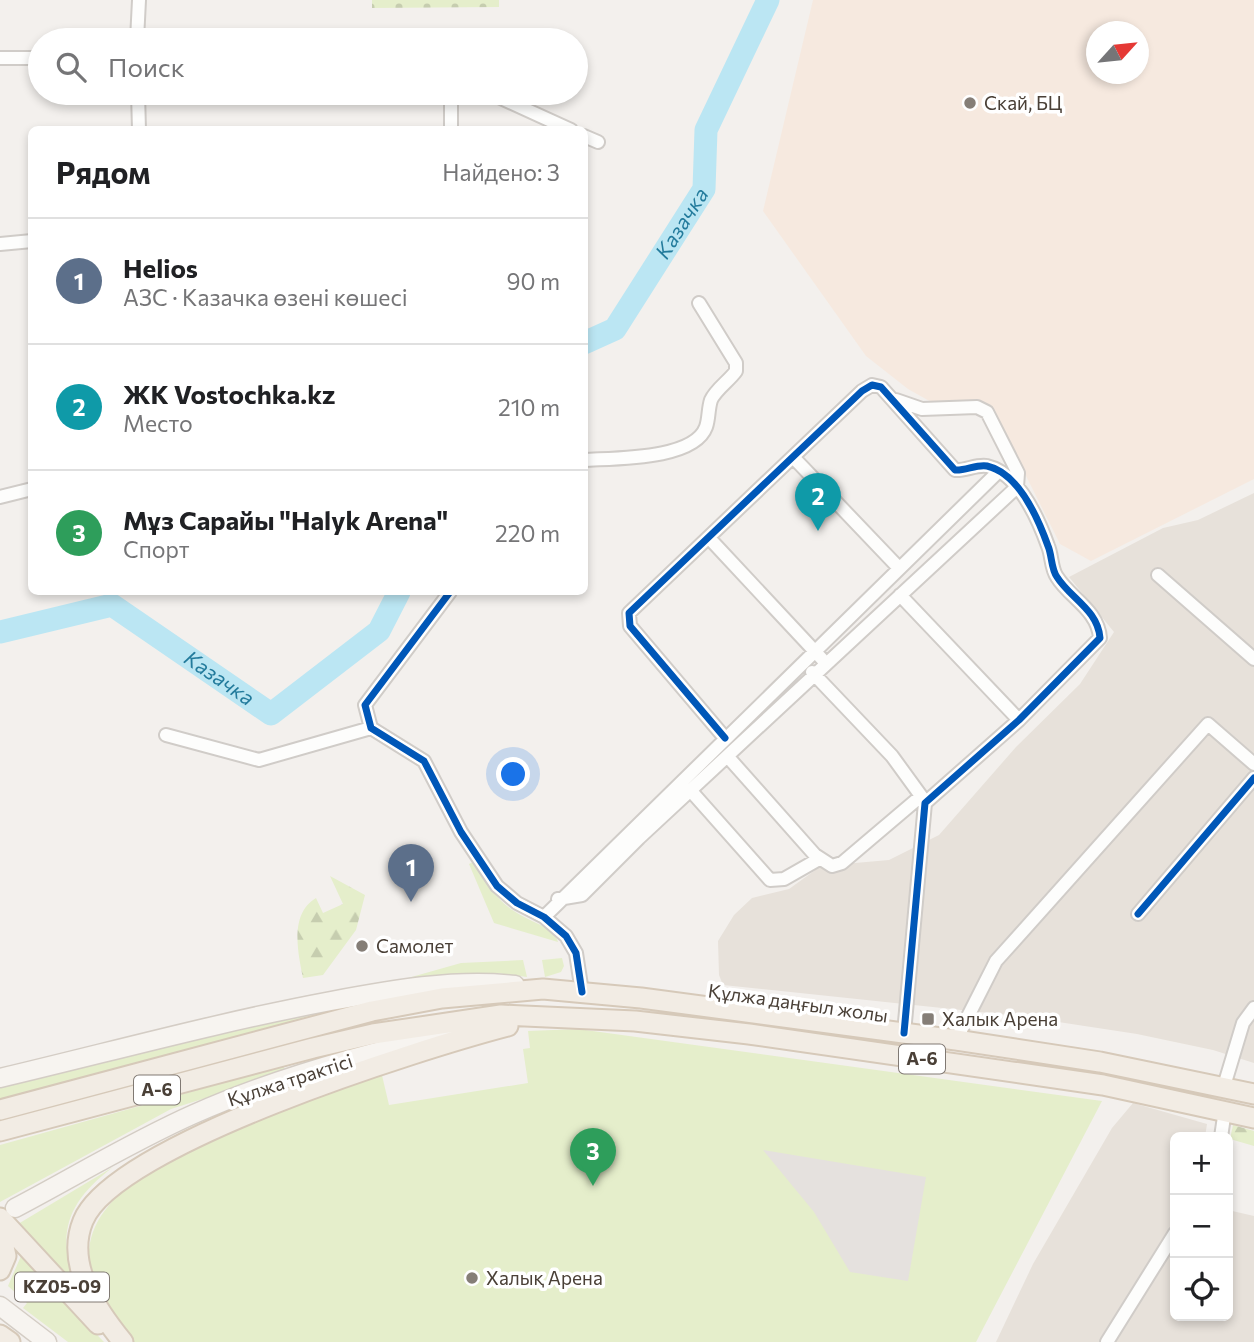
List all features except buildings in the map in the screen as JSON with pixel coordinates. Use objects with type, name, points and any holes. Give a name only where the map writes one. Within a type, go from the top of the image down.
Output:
[{"type":"main road","points":[[0,1078],[182,1033],[368,994],[464,984],[502,984],[543,989]]},
{"type":"main road","name":"Құлжа даңғыл жолы","points":[[0,1110],[372,1011],[442,998],[543,989],[956,1040],[1224,1086],[1254,1094]]},
{"type":"main road","name":"Құлжа даңғыл жолы","points":[[0,1130],[373,1034],[501,1015],[587,1018],[749,1034],[1103,1085],[1254,1118]]},
{"type":"main road","name":"Құлжа трактісі","points":[[6,1221],[192,1115],[249,1091],[419,1041],[508,1026],[587,1018]]},
{"type":"main road","points":[[123,1342],[91,1298],[79,1251],[82,1222],[103,1192],[153,1160],[253,1113],[379,1065],[508,1026]]},
{"type":"main road","points":[[0,1270],[6,1256],[6,1221]]},
{"type":"main road","name":"KZ05-09","points":[[6,1221],[116,1342]]},
{"type":"main road","points":[[0,1306],[47,1342]]},
{"type":"street","points":[[138,28],[139,0]]},
{"type":"street","points":[[0,58],[28,58]]},
{"type":"street","points":[[138,105],[139,126]]},
{"type":"street","points":[[451,105],[451,126]]},
{"type":"street","points":[[516,105],[561,126]]},
{"type":"street","points":[[588,138],[598,142]]},
{"type":"street","points":[[0,244],[28,241]]},
{"type":"street","points":[[588,460],[636,457],[679,449],[695,441],[706,428],[713,396],[736,371],[736,363],[699,303]]},
{"type":"street","points":[[725,738],[628,621],[629,613],[873,385],[881,387],[894,399],[955,470],[984,465],[999,471],[1017,487],[1049,547],[1056,576],[1084,605],[1099,629],[1100,638],[1019,720],[842,863],[831,866],[819,859],[728,757]]},
{"type":"street","points":[[558,899],[582,895],[1017,487],[1018,473],[987,412],[977,407],[922,409],[894,399]]},
{"type":"street","points":[[793,457],[898,567]]},
{"type":"street","points":[[544,917],[558,899],[817,653],[898,567],[999,471]]},
{"type":"street","points":[[0,498],[28,490]]},
{"type":"street","points":[[710,539],[827,665]]},
{"type":"street","points":[[1158,575],[1254,659]]},
{"type":"street","points":[[448,595],[365,705],[371,728],[424,761],[461,832],[497,886],[516,903],[544,917],[566,936],[576,953],[582,992]]},
{"type":"street","points":[[900,595],[1019,720]]},
{"type":"street","points":[[804,664],[892,756],[923,799],[904,1033]]},
{"type":"street","points":[[956,1040],[996,961],[1208,724],[1254,764]]},
{"type":"street","points":[[166,735],[259,760],[371,728]]},
{"type":"street","points":[[1138,914],[1254,779]]},
{"type":"street","points":[[691,791],[770,880],[784,878],[819,859]]},
{"type":"street","points":[[1224,1086],[1243,1023],[1254,1008]]},
{"type":"street","points":[[1221,1132],[1225,1110]]},
{"type":"street","points":[[1107,1342],[1170,1241]]},
{"type":"shaded area","points":[[813,0],[1254,0],[1254,479],[1091,561],[1060,544],[998,420],[933,403],[908,389],[866,356],[763,211]]},
{"type":"shaded area","points":[[1254,493],[1254,1063],[1213,1050],[1137,1034],[1019,1016],[723,985],[719,975],[718,941],[734,915],[752,898],[789,889],[821,866],[889,860],[939,835],[1016,747],[1080,684],[1114,632],[1069,577],[1163,528],[1198,520]]},
{"type":"shaded area","points":[[1133,1103],[1207,1124],[1206,1132],[1170,1132],[1170,1321],[1233,1321],[1233,1211],[1254,1216],[1254,1342],[996,1342],[1033,1264],[1112,1128]]},
{"type":"shaded area","points":[[763,1150],[926,1177],[908,1281],[850,1272],[814,1212]]},
{"type":"green space","points":[[372,0],[499,0],[499,7],[372,8]]},
{"type":"green space","points":[[473,862],[498,898],[514,911],[554,931],[558,942],[494,923],[469,864]]},
{"type":"green space","points":[[330,876],[365,895],[356,930],[323,975],[303,978],[298,935],[302,914],[307,905],[316,898],[323,913],[343,904]]},
{"type":"green space","points":[[562,958],[564,966],[561,972],[545,977],[542,960]]},
{"type":"green space","points":[[523,960],[527,977],[496,973],[408,983],[408,978],[461,963]]},
{"type":"green space","points":[[354,1001],[354,1010],[306,1017],[0,1104],[0,1088],[151,1046]]},
{"type":"green space","points":[[578,1029],[1102,1101],[976,1342],[132,1342],[100,1299],[89,1261],[95,1229],[113,1200],[142,1176],[178,1155],[381,1071],[389,1105],[528,1083],[523,1049],[530,1048],[528,1031]]},
{"type":"green space","points":[[284,1066],[284,1073],[171,1109],[0,1202],[0,1145]]},
{"type":"green space","points":[[1233,1125],[1254,1131],[1254,1146],[1233,1140]]},
{"type":"green space","points":[[113,1167],[84,1194],[69,1221],[67,1253],[78,1291],[18,1224]]},
{"type":"green space","points":[[21,1256],[104,1342],[68,1342],[23,1308],[27,1303],[8,1286]]},
{"type":"waterway","name":"Казачка","points":[[588,341],[615,329],[704,189],[706,130],[768,0]]},
{"type":"waterway","name":"Казачка","points":[[0,632],[112,605],[271,714],[379,631],[397,595]]},
{"type":"cycle path","points":[[725,738],[630,626],[629,613],[862,391],[872,385],[881,387],[955,470],[987,466],[998,470],[1017,487],[1039,523],[1055,574],[1062,585],[1089,612],[1100,638],[1019,720],[925,803],[904,1033]]},
{"type":"cycle path","points":[[448,595],[365,705],[371,728],[424,761],[461,832],[497,886],[517,903],[544,917],[566,936],[576,953],[582,992]]},
{"type":"cycle path","points":[[1138,914],[1254,778]]},
{"type":"place","name":"Скай, БЦ","points":[[970,103]]},
{"type":"place","name":"ЖК Vostochka.kz","points":[[818,531]]},
{"type":"place","name":"Helios","points":[[411,902]]},
{"type":"place","name":"Самолет","points":[[362,946]]},
{"type":"place","name":"Халык Арена","points":[[928,1019]]},
{"type":"place","name":"Мұз Сарайы \"Halyk Arena\"","points":[[593,1186]]},
{"type":"place","name":"Халық Арена","points":[[472,1278]]}]
